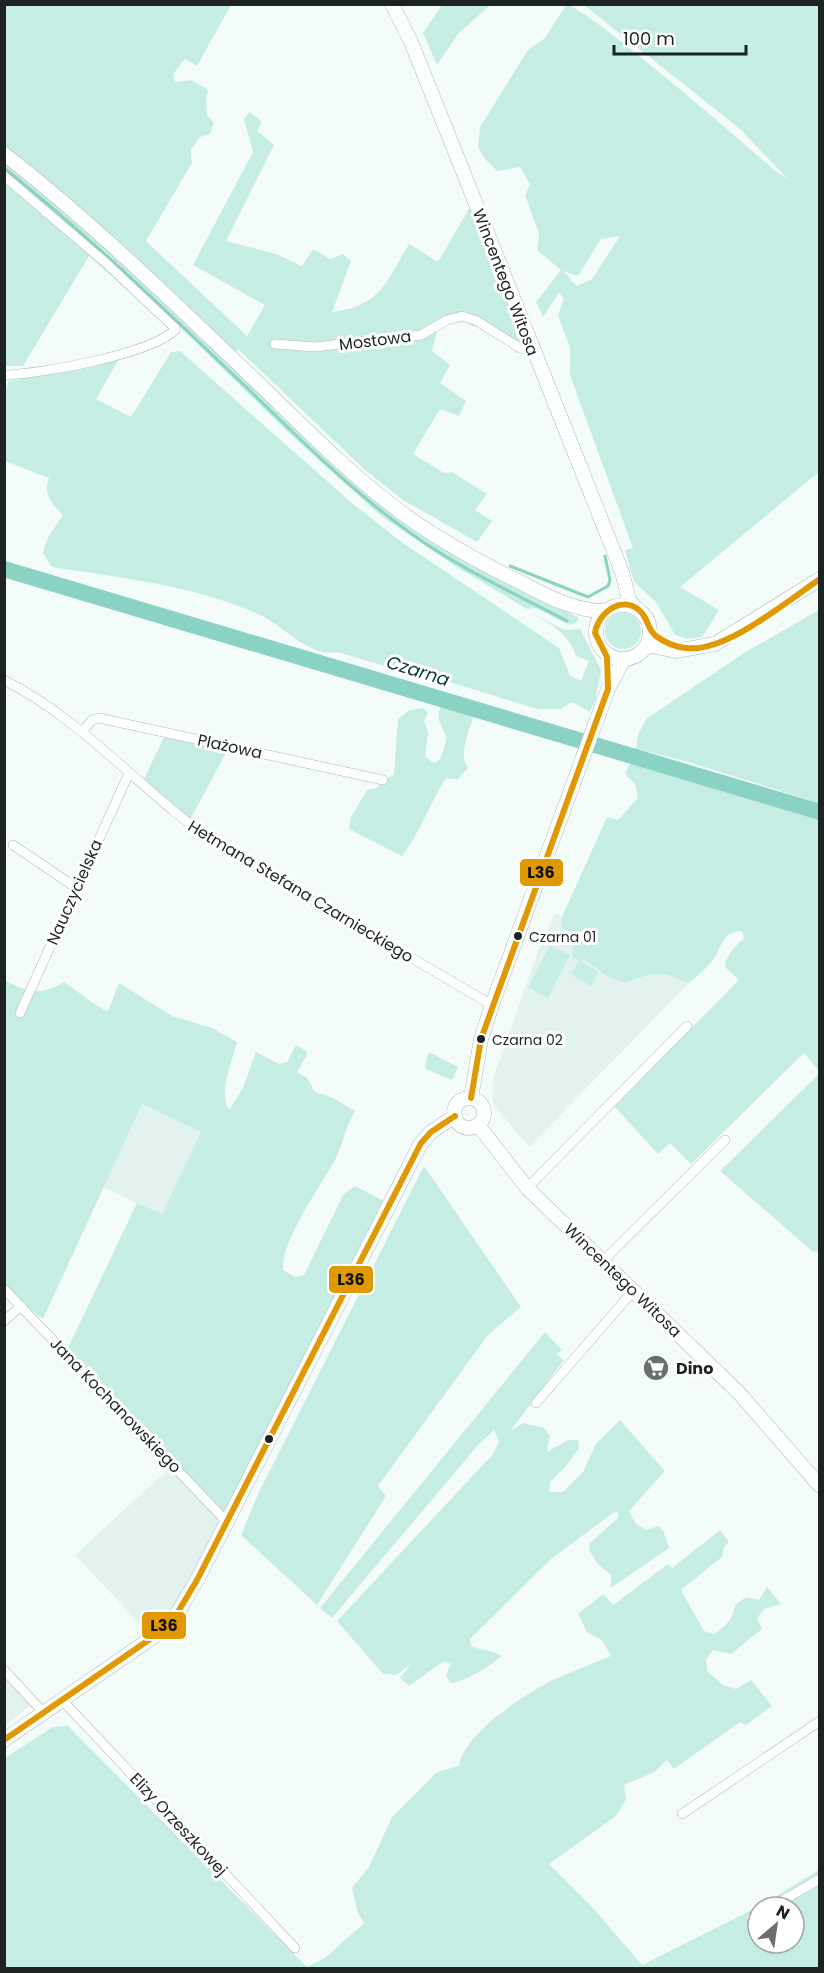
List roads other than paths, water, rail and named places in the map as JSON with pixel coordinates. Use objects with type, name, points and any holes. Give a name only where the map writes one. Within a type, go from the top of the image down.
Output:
[{"type":"main road","name":"Wincentego Witosa","points":[[392,4],[411,42],[616,562],[622,572],[629,600],[636,608]]},
{"type":"main road","points":[[4,154],[110,242],[374,491],[458,549],[559,601],[586,618],[596,628]]},
{"type":"main road","name":"Wincentego Witosa","points":[[608,609],[618,592],[616,562]]},
{"type":"main road","points":[[606,654],[624,659],[634,657],[645,648],[652,646],[676,651],[682,648],[715,644],[819,579]]},
{"type":"main road","points":[[559,601],[595,611],[624,604],[636,608],[648,620],[655,636],[682,648]]},
{"type":"main road","points":[[608,609],[596,628],[597,642],[606,654],[608,689]]},
{"type":"main road","points":[[645,648],[651,630]]},
{"type":"main road","points":[[471,1098],[481,1039],[492,1005],[608,689],[624,659]]},
{"type":"main road","points":[[4,1740],[124,1658],[169,1622],[192,1589],[421,1143],[431,1132],[454,1116],[458,1103],[471,1098]]},
{"type":"main road","points":[[454,1116],[464,1127],[478,1125],[484,1117],[483,1107],[471,1098]]},
{"type":"main road","name":"Wincentego Witosa","points":[[478,1125],[527,1188],[739,1393],[819,1486]]},
{"type":"street","points":[[4,176],[106,263],[176,329],[160,340],[125,352],[26,374],[4,375]]},
{"type":"street","name":"Mostowa","points":[[275,345],[315,347],[421,335],[447,320],[462,316],[477,321],[520,348],[533,351]]},
{"type":"street","name":"Hetmana Stefana Czarnieckiego","points":[[4,680],[57,711],[83,731],[183,819],[217,844],[492,1005]]},
{"type":"street","name":"Plażowa","points":[[83,731],[92,720],[99,718],[383,780]]},
{"type":"street","name":"Nauczycielska","points":[[20,1012],[75,887],[129,773]]},
{"type":"street","points":[[13,845],[75,887]]},
{"type":"street","points":[[527,1188],[687,1026]]},
{"type":"street","points":[[603,1261],[724,1140]]},
{"type":"street","name":"Jana Kochanowskiego","points":[[4,1289],[227,1522]]},
{"type":"street","points":[[536,1403],[634,1290]]},
{"type":"street","points":[[4,1321],[21,1306]]},
{"type":"street","points":[[4,1670],[44,1713]]},
{"type":"street","name":"Elizy Orzeszkowej","points":[[62,1700],[295,1948]]},
{"type":"street","points":[[682,1814],[819,1721]]},
{"type":"street","points":[[792,1895],[819,1879]]},
{"type":"waterway","points":[[4,168],[96,247],[365,498],[447,557],[567,621]]},
{"type":"waterway","points":[[510,566],[588,597],[608,586],[610,580],[605,556]]},
{"type":"waterway","name":"Czarna","points":[[4,569],[820,812]]},
{"type":"place","name":"Czarna 01","points":[[518,936]]},
{"type":"place","name":"Czarna 02","points":[[481,1039]]},
{"type":"place","name":"Dino","points":[[656,1368]]}]
